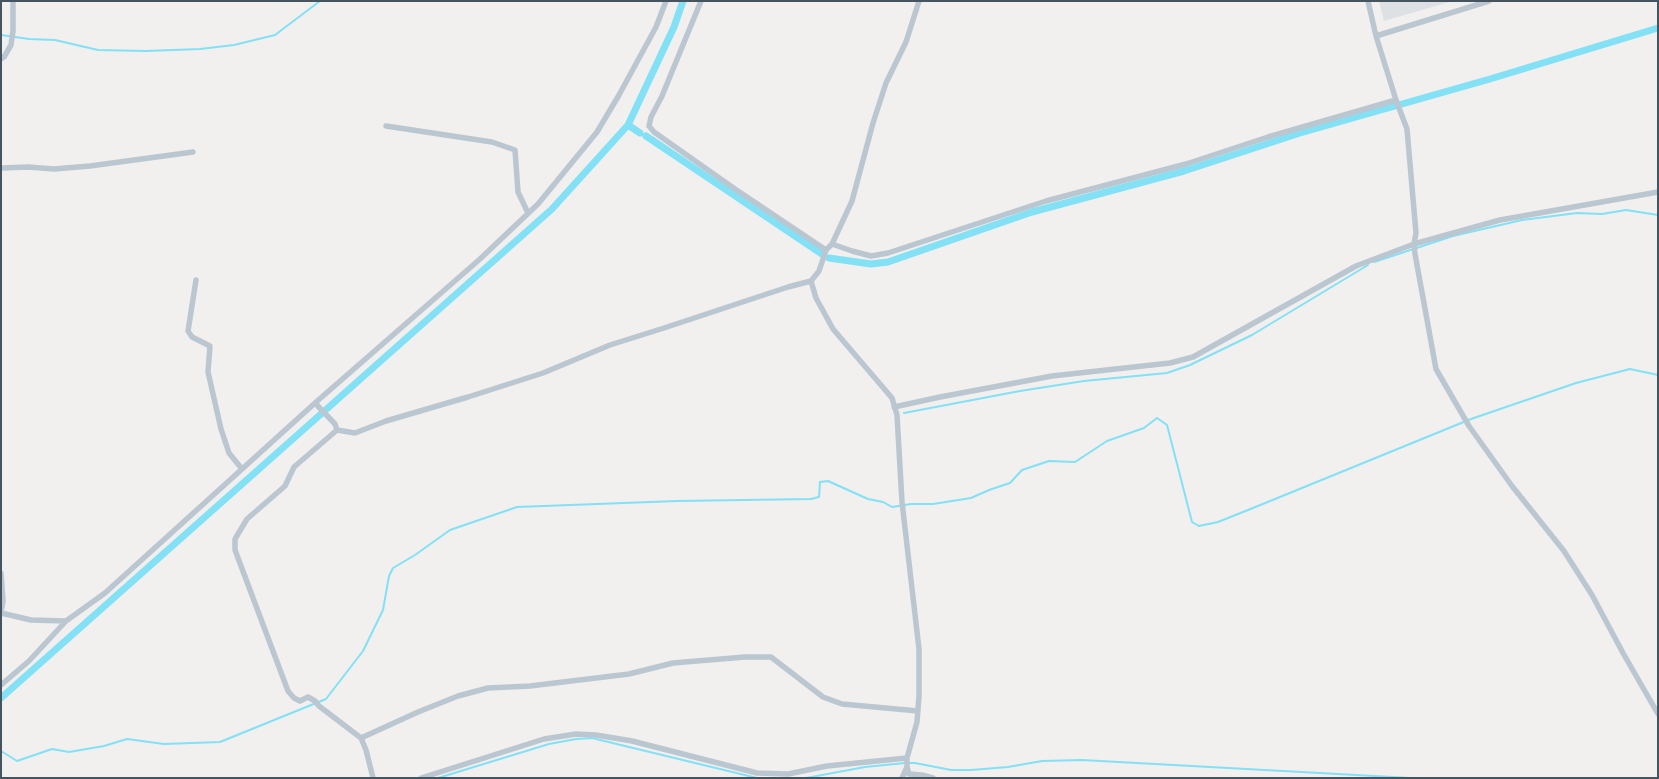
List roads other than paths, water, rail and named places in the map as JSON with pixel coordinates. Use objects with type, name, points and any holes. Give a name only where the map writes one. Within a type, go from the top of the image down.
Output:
[{"type":"street","points":[[1,59],[11,45],[13,1]]},
{"type":"street","points":[[1,685],[29,661],[66,621],[105,592],[315,403],[480,259],[538,204],[597,132],[620,95],[656,27],[666,1]]},
{"type":"street","points":[[701,1],[662,96],[650,117],[649,126],[654,132],[735,189],[826,250]]},
{"type":"street","points":[[337,430],[355,433],[386,420],[543,373],[610,345],[811,281],[819,271],[826,250],[832,244],[852,201],[873,123],[884,91],[906,42],[919,1]]},
{"type":"street","points":[[1368,1],[1376,36],[1396,101],[1407,129],[1416,233],[1414,248],[1436,370],[1464,419],[1512,486],[1564,551],[1592,594],[1623,653],[1655,704],[1658,714]]},
{"type":"street","points":[[1376,36],[1490,1]]},
{"type":"street","points":[[832,244],[871,256],[888,253],[1046,201],[1186,164],[1268,137],[1396,101]]},
{"type":"street","points":[[386,126],[492,142],[515,150],[518,192],[528,213]]},
{"type":"street","points":[[1,168],[28,167],[54,170],[192,152]]},
{"type":"street","points":[[894,407],[1052,376],[1170,363],[1193,357],[1356,266],[1500,220],[1658,192]]},
{"type":"street","points":[[196,280],[188,331],[192,337],[210,346],[208,372],[220,429],[229,454],[242,469]]},
{"type":"street","points":[[811,281],[816,298],[833,329],[892,398],[897,415],[903,505],[920,649],[920,696],[917,722],[907,767],[902,778]]},
{"type":"street","points":[[315,403],[337,430]]},
{"type":"street","points":[[337,430],[294,467],[285,486],[246,518],[234,540],[235,550],[288,691],[294,698],[300,701],[308,697],[361,738],[373,778]]},
{"type":"street","points":[[1,573],[3,601],[1,613],[31,620],[66,621]]},
{"type":"street","points":[[361,738],[458,696],[488,688],[530,686],[629,674],[673,663],[745,657],[771,657],[823,697],[842,704],[918,711]]},
{"type":"street","points":[[421,778],[544,739],[576,734],[596,734],[632,741],[757,773],[788,774],[827,766],[908,758]]},
{"type":"street","points":[[907,767],[909,774],[933,778]]},
{"type":"waterway","points":[[1,35],[55,40],[98,50],[200,49],[234,45],[275,35],[320,1]]},
{"type":"waterway","points":[[1,698],[552,209],[628,125],[674,27],[683,1]]},
{"type":"waterway","points":[[829,258],[871,264],[888,262],[1032,212],[1184,171],[1300,133],[1490,79],[1658,28]]},
{"type":"waterway","points":[[628,125],[640,133]]},
{"type":"waterway","points":[[646,136],[822,254]]},
{"type":"waterway","points":[[1374,262],[1453,236],[1522,220],[1577,213],[1602,214],[1626,210],[1658,215]]},
{"type":"waterway","points":[[904,413],[1084,381],[1167,373],[1190,365],[1252,335],[1368,265]]},
{"type":"waterway","points":[[1,751],[17,761],[52,749],[69,752],[104,746],[127,739],[164,744],[220,742],[326,699],[363,651],[383,610],[389,576],[393,568],[450,530],[517,507],[677,501],[811,499],[819,497],[820,482],[828,481],[868,499],[883,502],[892,507],[911,504],[933,504],[971,498],[1010,483],[1022,470],[1049,461],[1075,462],[1107,441],[1144,428],[1157,418],[1167,425],[1192,522],[1199,526],[1218,522],[1471,419],[1576,383],[1630,369],[1658,375]]},
{"type":"waterway","points":[[438,778],[549,744],[592,738],[757,778]]},
{"type":"waterway","points":[[909,763],[951,770],[971,770],[1008,767],[1042,761],[1082,760],[1411,778]]},
{"type":"waterway","points":[[806,778],[865,767],[905,763]]},
{"type":"waterway","points":[[1481,778],[1583,778]]}]
